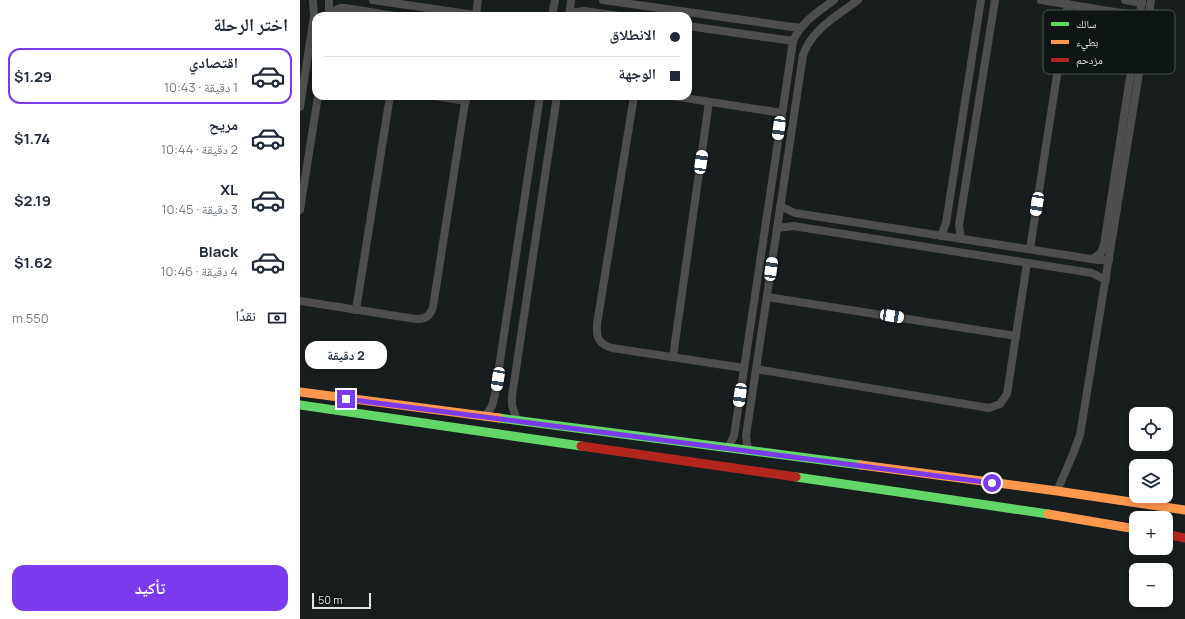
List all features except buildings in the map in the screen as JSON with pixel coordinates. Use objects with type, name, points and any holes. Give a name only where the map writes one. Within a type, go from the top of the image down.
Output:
[{"type":"street","points":[[313,0],[314,12]]},
{"type":"street","points":[[329,0],[330,12]]},
{"type":"street","points":[[373,0],[452,12]]},
{"type":"street","points":[[478,0],[479,12]]},
{"type":"street","points":[[553,12],[555,0]]},
{"type":"street","points":[[569,12],[571,0]]},
{"type":"street","points":[[603,0],[647,3],[800,28]]},
{"type":"street","points":[[728,448],[734,436],[792,41],[806,21],[834,0]]},
{"type":"street","points":[[748,451],[746,436],[803,55],[813,34],[858,0]]},
{"type":"street","points":[[1041,0],[1104,10]]},
{"type":"street","points":[[1125,0],[1142,1]]},
{"type":"street","points":[[1149,10],[1151,0]]},
{"type":"street","points":[[941,236],[946,224],[981,2],[994,3],[959,225],[961,239]]},
{"type":"street","points":[[1067,10],[1068,4]]},
{"type":"street","points":[[333,12],[340,8],[370,12]]},
{"type":"street","points":[[574,12],[579,10],[593,12]]},
{"type":"street","points":[[692,27],[792,41]]},
{"type":"street","points":[[300,107],[312,29]]},
{"type":"street","points":[[1030,250],[1057,74]]},
{"type":"street","points":[[1092,259],[1100,253],[1104,245],[1130,74]]},
{"type":"street","points":[[1057,491],[1080,435],[1139,74]]},
{"type":"street","points":[[692,99],[782,113]]},
{"type":"street","points":[[300,210],[317,100]]},
{"type":"street","points":[[356,310],[389,100]]},
{"type":"street","points":[[300,301],[416,320],[424,319],[430,315],[433,307],[466,100]]},
{"type":"street","points":[[485,417],[492,406],[495,394],[539,100]]},
{"type":"street","points":[[517,422],[512,405],[512,396],[556,100]]},
{"type":"street","points":[[633,100],[596,334],[599,341],[604,346],[612,348],[744,368]]},
{"type":"street","points":[[672,357],[709,102]]},
{"type":"street","points":[[1125,106],[1134,108]]},
{"type":"street","points":[[780,206],[795,214],[1030,250],[1109,260]]},
{"type":"street","points":[[777,228],[793,226],[1026,262],[1092,273],[1106,280]]},
{"type":"street","points":[[756,369],[989,408],[1000,404],[1007,394],[1026,262]]},
{"type":"street","points":[[767,297],[1016,336]]},
{"type":"street","points":[[300,392],[517,422],[1057,491],[1185,510]]},
{"type":"street","points":[[300,405],[1063,516],[1129,528]]},
{"type":"street","points":[[1173,535],[1185,538]]},
{"type":"traffic: fast","points":[[300,405],[581,446]]},
{"type":"traffic: fast","points":[[499,418],[861,465]]},
{"type":"traffic: fast","points":[[796,477],[1048,514]]},
{"type":"traffic: slow","points":[[300,392],[499,418]]},
{"type":"traffic: slow","points":[[861,465],[1057,491],[1185,510]]},
{"type":"traffic: slow","points":[[1048,514],[1129,528]]},
{"type":"traffic: jam","points":[[581,446],[796,477]]},
{"type":"traffic: jam","points":[[1173,535],[1185,538]]},
{"type":"route","points":[[346,399],[992,483]]}]
